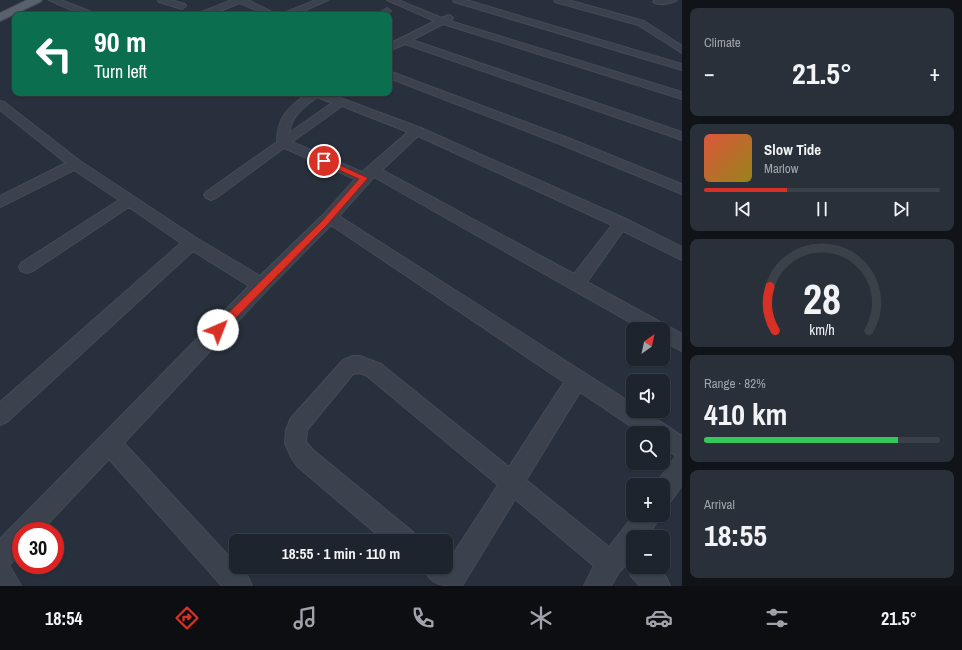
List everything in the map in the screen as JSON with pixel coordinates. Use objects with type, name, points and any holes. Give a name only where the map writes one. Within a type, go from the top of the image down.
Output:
[{"type":"main road","points":[[0,8],[16,0]]},
{"type":"main road","points":[[0,17],[36,0]]},
{"type":"street","points":[[53,0],[83,12]]},
{"type":"street","points":[[162,0],[182,6]]},
{"type":"street","points":[[210,12],[240,0],[267,12]]},
{"type":"street","points":[[294,12],[324,0]]},
{"type":"street","points":[[391,0],[442,21],[682,96]]},
{"type":"street","points":[[457,0],[682,67]]},
{"type":"street","points":[[392,46],[486,0]]},
{"type":"street","points":[[558,0],[641,23],[682,50]]},
{"type":"street","points":[[657,2],[673,0]]},
{"type":"street","points":[[403,40],[682,136]]},
{"type":"street","points":[[392,75],[557,138],[682,189]]},
{"type":"street","points":[[283,143],[282,131],[285,121],[292,112],[312,96]]},
{"type":"street","points":[[324,96],[417,130],[621,223],[682,254]]},
{"type":"street","points":[[211,195],[340,102]]},
{"type":"street","points":[[0,104],[75,164],[192,243],[261,285]]},
{"type":"street","points":[[34,522],[261,285],[330,217],[368,174],[417,130]]},
{"type":"street","points":[[283,143],[368,174],[577,283],[646,322]]},
{"type":"street","points":[[0,202],[75,164]]},
{"type":"street","points":[[27,267],[130,200]]},
{"type":"street","points":[[330,217],[648,426]]},
{"type":"street","points":[[577,283],[621,223]]},
{"type":"street","points":[[0,415],[192,243]]},
{"type":"street","points":[[670,336],[682,343]]},
{"type":"street","points":[[396,534],[305,458],[296,446],[295,434],[298,425],[351,364],[357,364],[374,370],[512,483],[626,559]]},
{"type":"street","points":[[444,578],[512,483],[577,379]]},
{"type":"street","points":[[670,440],[682,448]]},
{"type":"street","points":[[109,443],[239,586]]},
{"type":"street","points":[[670,483],[682,465]]},
{"type":"street","points":[[0,557],[12,544]]},
{"type":"street","points":[[597,586],[626,561]]},
{"type":"street","points":[[0,574],[8,586]]},
{"type":"street","points":[[643,574],[657,586]]},
{"type":"route","points":[[218,330],[324,223],[364,178],[324,161]]}]
